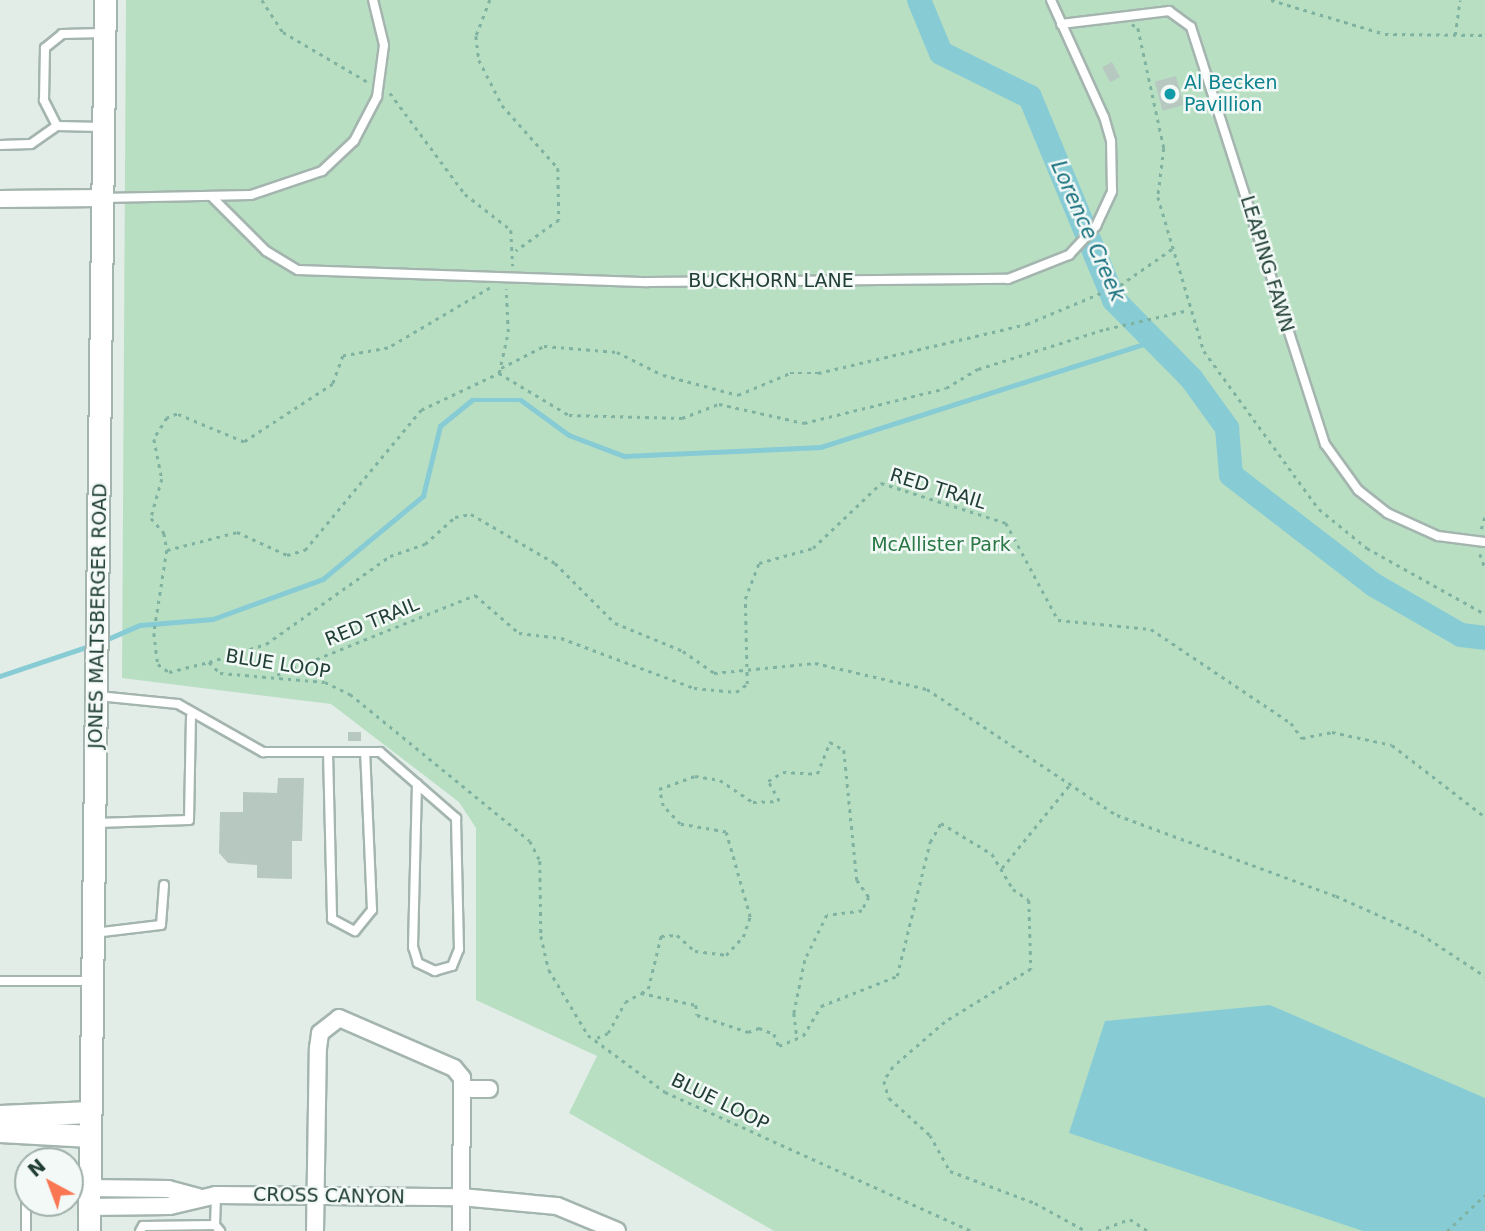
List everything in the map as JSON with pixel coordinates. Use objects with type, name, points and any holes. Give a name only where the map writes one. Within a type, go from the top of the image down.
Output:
[{"type":"main road","name":"JONES MALTSBERGER ROAD","points":[[89,1231],[105,0]]},
{"type":"main road","points":[[0,1116],[90,1112]]},
{"type":"main road","points":[[0,1131],[90,1136]]},
{"type":"street","points":[[0,199],[101,198]]},
{"type":"street","points":[[315,1231],[318,1048],[330,1022],[350,1019],[454,1068],[462,1089],[461,1231]]},
{"type":"street","points":[[462,1089],[489,1089]]},
{"type":"street","name":"CROSS CANYON","points":[[89,1198],[170,1206],[198,1197],[216,1195],[461,1197],[557,1206],[617,1231]]},
{"type":"lane","points":[[101,198],[213,198],[303,183],[354,141],[383,72],[373,0]]},
{"type":"lane","name":"BUCKHORN LANE","points":[[213,198],[289,268],[510,276],[984,283],[1052,266],[1083,242],[1107,209],[1113,168],[1104,117],[1051,0]]},
{"type":"lane","name":"LEAPING FAWN","points":[[1061,24],[1169,10],[1191,27],[1325,444],[1358,490],[1387,513],[1438,536],[1485,542]]},
{"type":"lane","points":[[57,125],[44,100],[45,48],[62,34],[104,33]]},
{"type":"lane","points":[[0,145],[31,144],[57,125],[102,127]]},
{"type":"lane","points":[[98,694],[178,704],[191,717],[222,726],[262,752],[380,752],[417,784],[456,818],[458,949],[452,966],[435,971],[418,963],[413,947],[417,784]]},
{"type":"lane","points":[[96,823],[183,825],[189,820],[191,717]]},
{"type":"lane","points":[[328,752],[332,919],[355,931],[372,910],[365,752]]},
{"type":"lane","points":[[94,933],[161,925],[164,884]]},
{"type":"lane","points":[[0,981],[93,981]]},
{"type":"lane","points":[[139,1231],[143,1226],[218,1228],[216,1195]]},
{"type":"path","points":[[262,0],[283,32],[369,83]]},
{"type":"path","points":[[489,0],[475,36],[479,60],[502,105],[558,168],[559,220],[516,251]]},
{"type":"path","points":[[1271,0],[1385,34],[1485,35]]},
{"type":"path","points":[[1455,34],[1460,0]]},
{"type":"path","points":[[1131,21],[1138,28],[1164,148],[1158,197],[1172,249],[1185,270],[1189,310],[1226,385],[1319,509],[1367,548],[1485,614]]},
{"type":"path","points":[[384,90],[465,194],[505,222],[516,251],[510,276],[503,296],[508,332],[499,373],[421,411],[305,550],[287,555],[237,532],[167,550],[164,533],[151,518],[162,479],[153,439],[167,418],[177,414],[244,442],[333,384],[343,356],[388,348],[423,332],[510,276]]},
{"type":"path","points":[[501,368],[544,346],[617,352],[663,375],[738,396],[790,373],[818,373],[1027,324],[1120,285],[1172,249]]},
{"type":"path","points":[[499,373],[569,415],[682,418],[719,404],[804,424],[946,388],[978,369],[1106,329],[1189,310]]},
{"type":"path","name":"RED TRAIL","points":[[277,675],[475,595],[519,633],[561,638],[694,688],[736,692],[749,671],[745,599],[759,563],[813,548],[881,483],[1006,523],[1058,620],[1151,629],[1291,723],[1302,738],[1332,732],[1392,745],[1485,817]]},
{"type":"path","points":[[209,662],[266,644],[390,556],[425,544],[455,517],[471,514],[555,563],[615,623],[683,651],[714,673],[815,663],[927,689],[1117,814],[1187,845],[1336,896],[1421,934],[1485,976]]},
{"type":"path","name":"BLUE LOOP","points":[[167,550],[154,633],[158,664],[169,672],[209,662],[220,673],[277,675],[325,682],[350,694],[530,841],[540,861],[549,970],[567,1007],[597,1038],[665,1092],[972,1231]]},
{"type":"path","points":[[597,1038],[608,1033],[625,1002],[649,989],[661,936],[677,935],[695,951],[726,955],[744,937],[750,917],[726,832],[680,824],[663,806],[659,789],[695,776],[720,780],[753,802],[779,801],[768,781],[783,772],[817,774],[830,742],[844,750],[857,880],[869,897],[862,911],[827,915],[805,960],[794,1013],[797,1039]]},
{"type":"path","points":[[1002,868],[1072,782]]},
{"type":"path","points":[[641,993],[696,1004],[697,1015],[748,1032],[759,1028],[774,1034],[779,1046],[797,1039],[821,1006],[897,976],[930,842],[941,823],[982,846],[1002,868],[1013,889],[1029,900],[1034,948],[1028,973],[945,1022],[884,1081],[888,1098],[930,1135],[950,1171],[1035,1203],[1086,1231]]},
{"type":"path","points":[[1447,1231],[1485,1195]]},
{"type":"path","points":[[1098,1231],[1130,1219],[1149,1231]]},
{"type":"green space","name":"McAllister Park","points":[[126,0],[1485,0],[1485,1231],[774,1231],[569,1113],[597,1056],[476,1000],[476,828],[459,802],[331,704],[122,678]]},
{"type":"water","points":[[1270,1005],[1485,1098],[1485,1231],[1363,1231],[1069,1133],[1105,1021]]},
{"type":"building","points":[[1112,62],[1120,77],[1110,82],[1102,67]]},
{"type":"building","name":"Al Becken Pavillion","points":[[1176,76],[1184,105],[1163,111],[1155,82]]},
{"type":"building","points":[[348,732],[361,732],[361,741],[348,741]]},
{"type":"building","points":[[278,778],[304,778],[302,841],[292,841],[292,879],[257,878],[257,865],[228,863],[219,853],[220,812],[243,812],[243,792],[277,793]]},
{"type":"waterway","name":"Lorence Creek","points":[[919,0],[941,53],[1030,97],[1114,300],[1191,378],[1227,428],[1231,475],[1374,585],[1461,635],[1485,638]]},
{"type":"waterway","points":[[103,641],[140,625],[213,619],[323,579],[423,496],[440,426],[472,400],[521,400],[569,435],[624,456],[821,447],[1156,340]]},
{"type":"waterway","points":[[0,676],[89,646]]},
{"type":"place","name":"Al Becken Pavillion","points":[[1170,94]]}]
